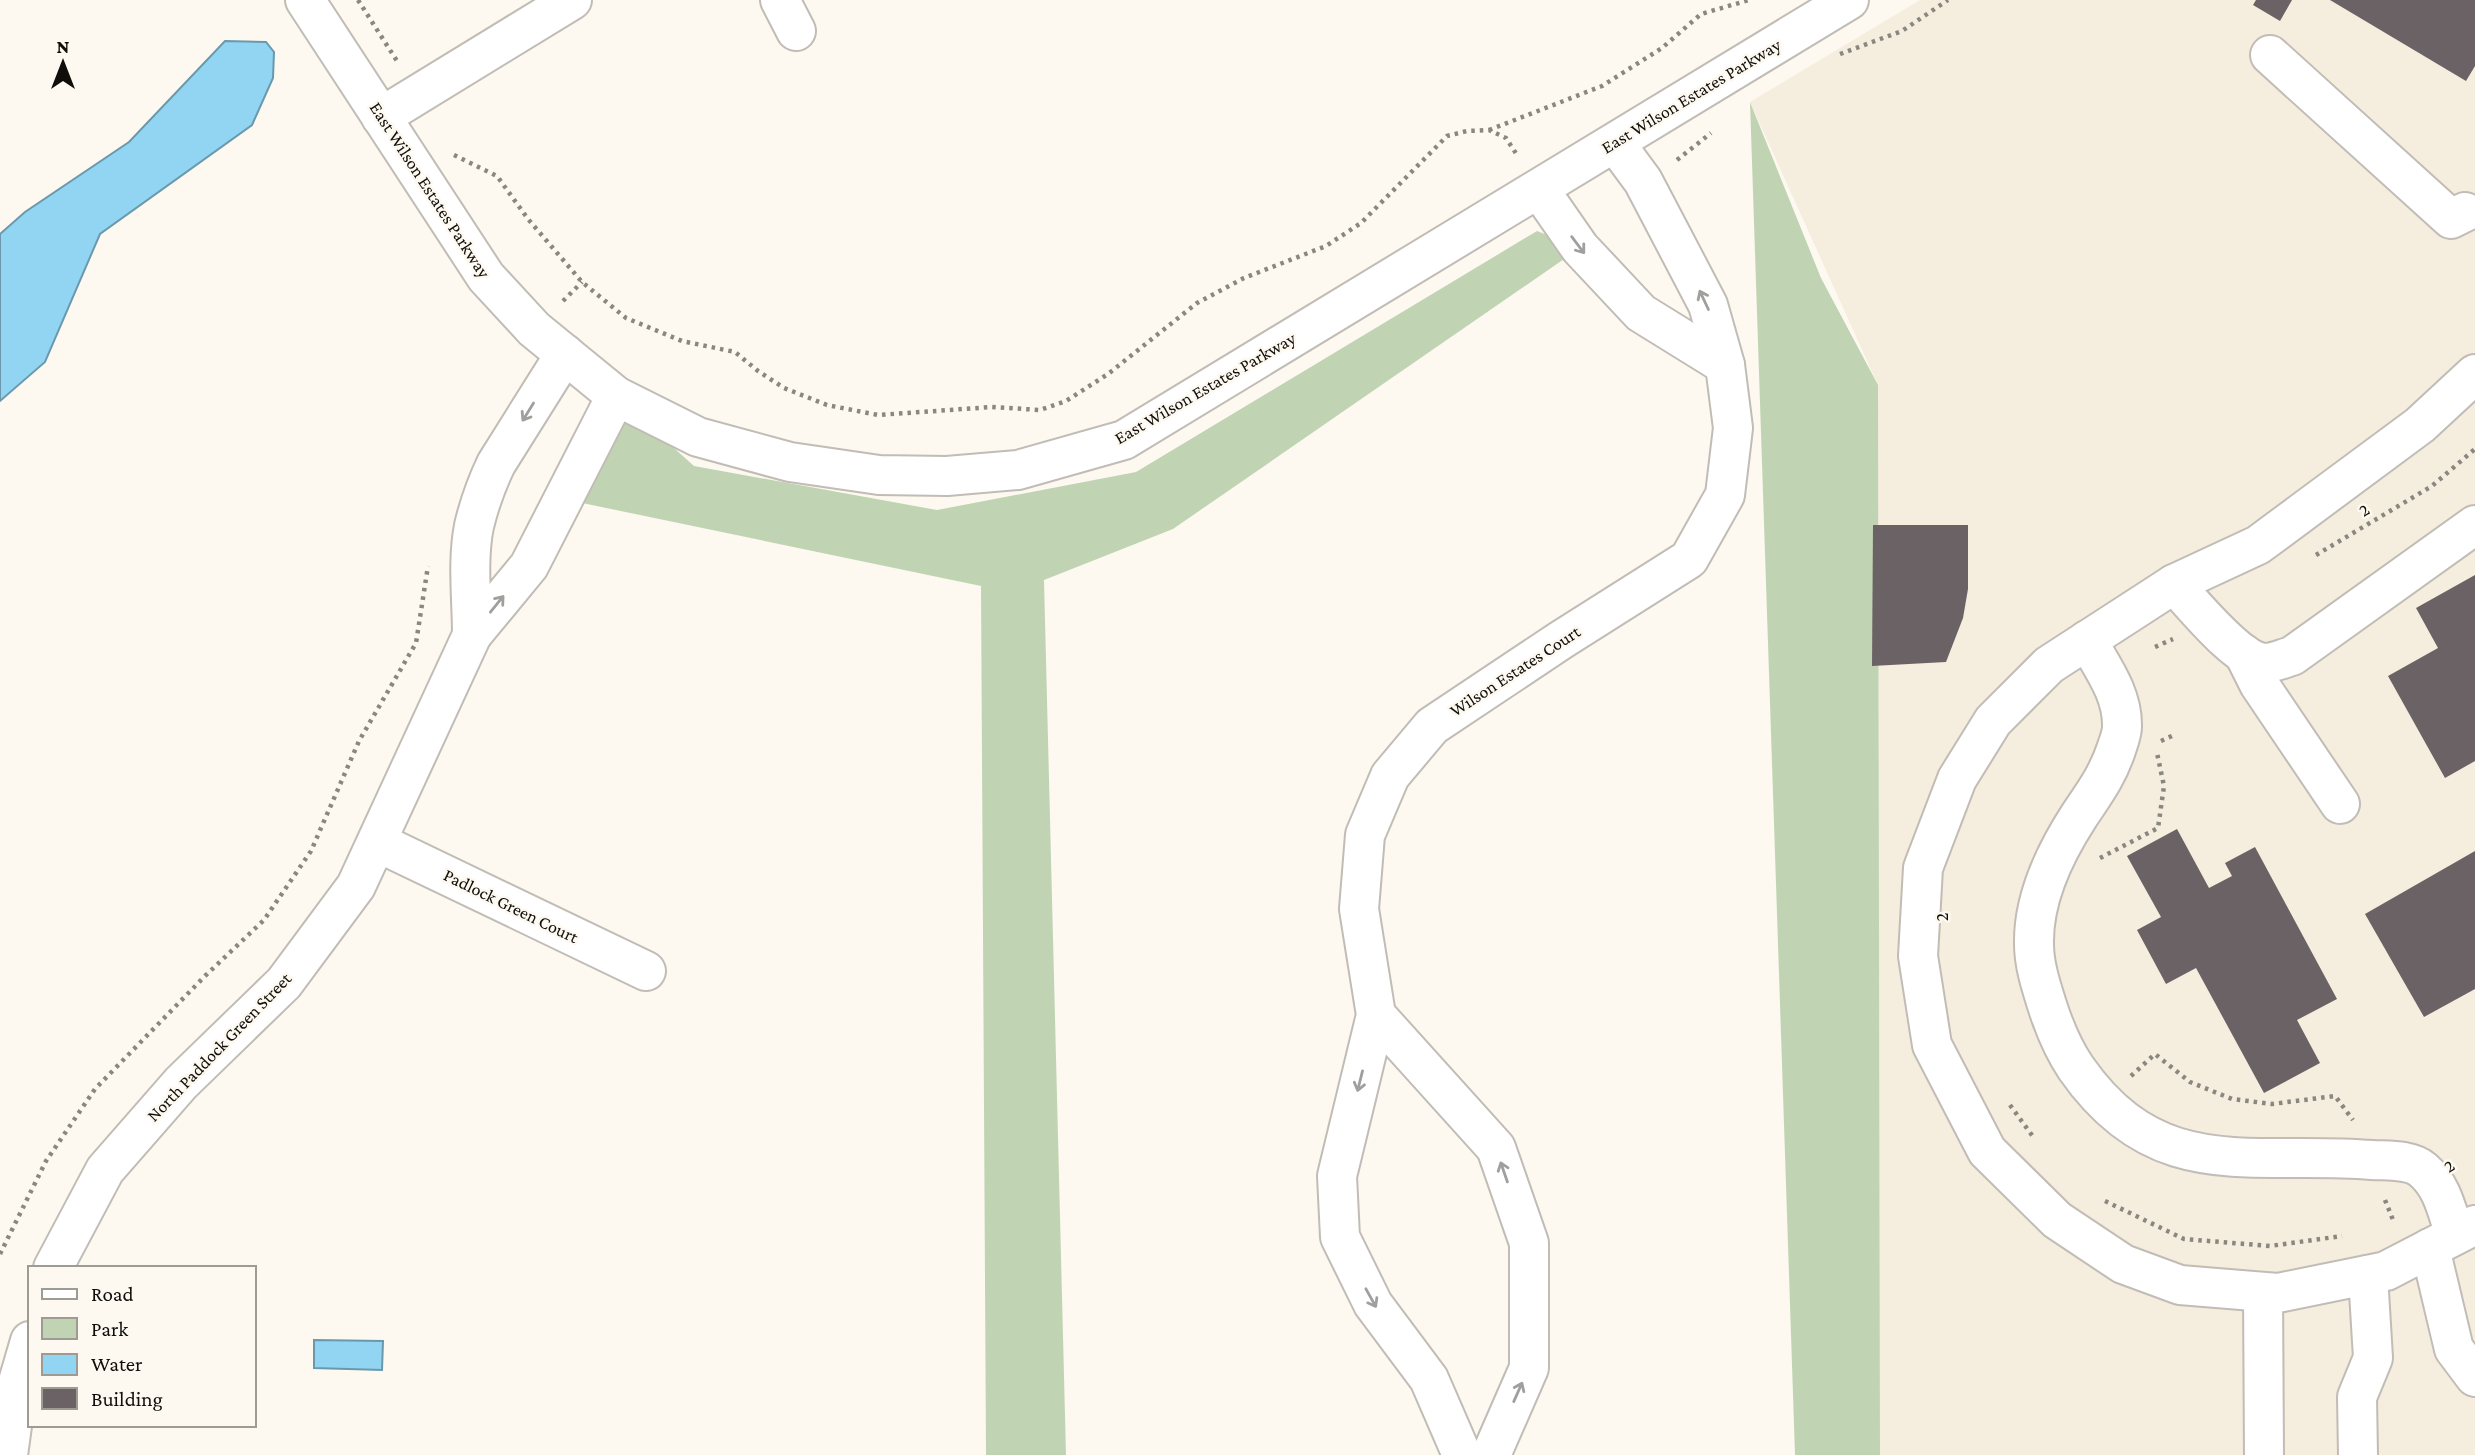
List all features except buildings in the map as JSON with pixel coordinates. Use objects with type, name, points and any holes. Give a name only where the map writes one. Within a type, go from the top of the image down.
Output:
[{"type":"street","name":"East Wilson Estates Parkway","points":[[305,0],[486,277],[534,330],[616,396],[698,437],[790,462],[879,475],[947,476],[1018,470],[1124,440],[1849,0]]},
{"type":"street","points":[[381,117],[572,0]]},
{"type":"street","points":[[2270,55],[2451,219],[2472,218]]},
{"type":"street","name":"Wilson Estates Court","points":[[1462,1455],[1429,1379],[1373,1304],[1340,1237],[1337,1177],[1376,1015],[1359,909],[1365,835],[1390,776],[1432,726],[1560,640],[1689,559],[1725,495],[1733,428],[1725,365],[1708,305],[1643,181],[1615,143]]},
{"type":"street","points":[[1539,189],[1580,248],[1641,313],[1725,365]]},
{"type":"street","name":"North Paddock Green Street","points":[[472,635],[472,546],[475,525],[489,481],[496,464],[565,354]]},
{"type":"street","points":[[2453,1236],[2386,1271],[2278,1293],[2180,1284],[2123,1264],[2057,1220],[1987,1151],[1932,1045],[1917,956],[1923,868],[1956,779],[1993,721],[2049,665],[2095,655],[2174,584],[2258,545],[2420,425],[2475,374]]},
{"type":"street","name":"North Paddock Green Street","points":[[54,1266],[105,1170],[181,1083],[284,983],[356,886],[472,635],[529,566],[616,396]]},
{"type":"street","points":[[2174,584],[2207,620],[2251,660],[2267,663],[2292,656],[2475,526]]},
{"type":"street","points":[[2244,654],[2259,684],[2340,804]]},
{"type":"street","points":[[2095,655],[2119,699],[2123,729],[2105,779],[2055,858],[2037,915],[2034,944],[2039,979],[2054,1025],[2075,1066],[2098,1096],[2120,1116],[2148,1136],[2190,1153],[2226,1158],[2369,1159],[2404,1162],[2422,1169],[2440,1189],[2453,1236],[2454,1349],[2475,1377]]},
{"type":"street","name":"Padlock Green Court","points":[[377,842],[646,971]]},
{"type":"street","points":[[1376,1015],[1496,1148],[1529,1243],[1529,1368],[1491,1455]]},
{"type":"street","points":[[2358,1455],[2357,1397],[2373,1358],[2368,1275]]},
{"type":"street","points":[[2263,1292],[2264,1455]]},
{"type":"street","points":[[8,1455],[18,1381],[28,1348]]},
{"type":"path","points":[[358,0],[417,95]]},
{"type":"path","points":[[453,155],[497,176],[528,219],[582,282],[626,318],[682,341],[735,352],[784,388],[827,405],[878,415],[992,407],[1040,410],[1066,401],[1108,374],[1197,303],[1244,278],[1288,263],[1335,240],[1361,223],[1447,136],[1467,131],[1489,130],[1602,86],[1662,48],[1701,14],[1749,0]]},
{"type":"path","points":[[1833,57],[1902,31],[1948,0]]},
{"type":"path","points":[[1643,181],[1670,166],[1720,126]]},
{"type":"path","points":[[1489,130],[1506,138],[1539,189]]},
{"type":"path","points":[[534,330],[582,282]]},
{"type":"path","name":"2","points":[[2313,556],[2432,486],[2475,449]]},
{"type":"path","points":[[0,1254],[46,1161],[95,1089],[205,976],[264,920],[311,851],[359,741],[416,643],[429,562]]},
{"type":"path","points":[[2095,655],[2179,636],[2207,620]]},
{"type":"path","points":[[2091,863],[2158,828],[2164,786],[2155,743],[2176,734]]},
{"type":"path","points":[[2122,1070],[2130,1076],[2155,1054],[2190,1082],[2232,1098],[2272,1104],[2335,1096],[2351,1114],[2393,1220]]},
{"type":"path","points":[[2005,1097],[2036,1141]]},
{"type":"path","name":"2","points":[[2384,1226],[2440,1189]]},
{"type":"path","points":[[2104,1200],[2185,1239],[2270,1246],[2348,1236]]},
{"type":"shaded area","points":[[1920,0],[2475,0],[2475,1455],[1880,1455],[1878,385],[1750,102]]},
{"type":"green space","points":[[1750,102],[1821,278],[1878,385],[1880,1455],[1795,1455]]},
{"type":"green space","points":[[1537,231],[1580,248],[1173,529],[1044,580],[1066,1455],[986,1455],[981,586],[563,499],[616,396],[694,466],[937,510],[1136,472]]},
{"type":"water","points":[[225,41],[266,42],[274,52],[273,78],[252,125],[100,234],[45,362],[0,401],[0,234],[25,212],[129,142]]},
{"type":"water","points":[[314,1340],[383,1341],[382,1370],[314,1368]]}]
